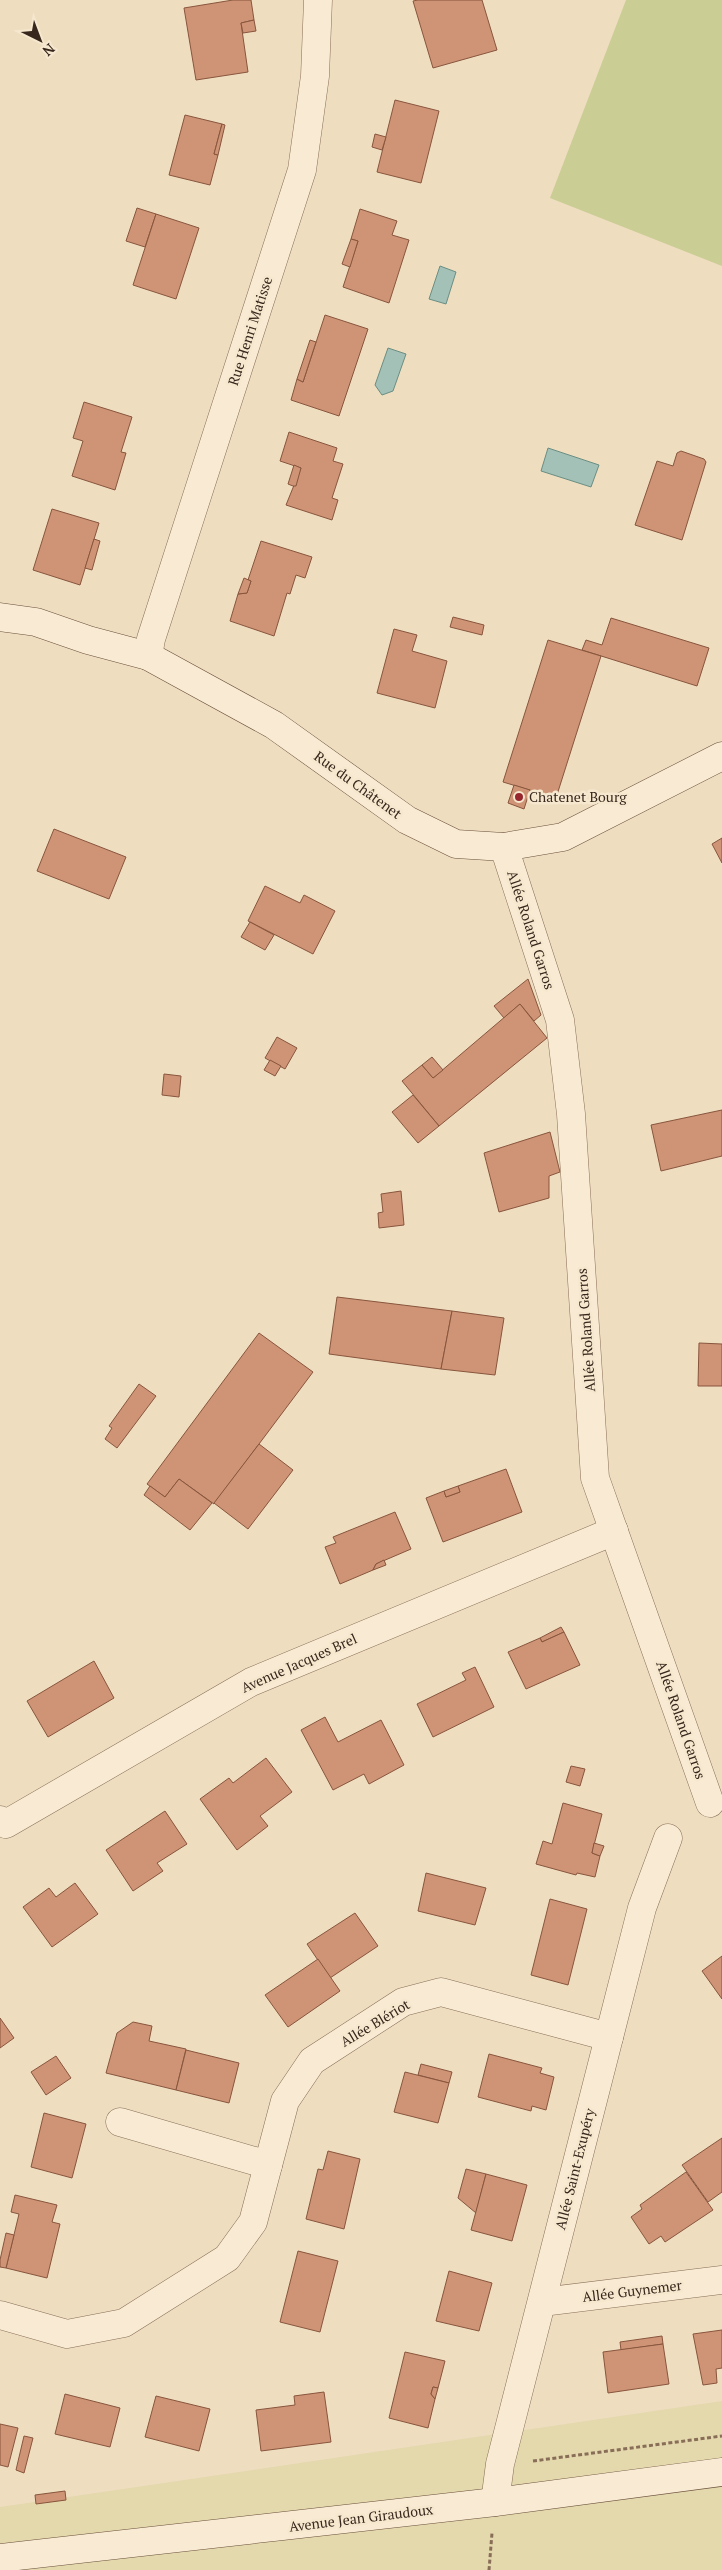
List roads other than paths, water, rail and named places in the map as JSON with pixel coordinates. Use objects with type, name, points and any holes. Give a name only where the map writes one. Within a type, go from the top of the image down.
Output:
[{"type":"street","name":"Rue Henri Matisse","points":[[148,656],[151,639],[302,170],[315,76],[318,0]]},
{"type":"street","name":"Rue du Châtenet","points":[[0,617],[36,622],[88,640],[148,656],[274,724],[406,820],[456,844],[504,847],[563,837],[722,756]]},
{"type":"street","name":"Allée Roland Garros","points":[[504,847],[560,1020],[571,1114],[596,1478],[710,1803]]},
{"type":"street","name":"Avenue Jacques Brel","points":[[2,1825],[251,1682],[614,1531]]},
{"type":"street","name":"Allée Saint-Exupéry","points":[[495,2502],[500,2464],[642,1908],[668,1838]]},
{"type":"street","name":"Allée Blériot","points":[[0,2315],[67,2334],[124,2323],[227,2258],[253,2222],[285,2101],[312,2061],[403,2002],[441,1992],[609,2037]]},
{"type":"street","points":[[120,2122],[268,2165]]},
{"type":"street","name":"Allée Guynemer","points":[[542,2302],[722,2280]]},
{"type":"street","name":"Avenue Jean Giraudoux","points":[[0,2558],[495,2502],[722,2472]]},
{"type":"water","points":[[440,266],[456,272],[446,304],[429,299]]},
{"type":"water","points":[[388,348],[406,354],[393,391],[382,395],[375,385]]},
{"type":"water","points":[[548,448],[599,465],[591,487],[541,471]]},
{"type":"place","name":"Chatenet Bourg","points":[[519,797]]}]
